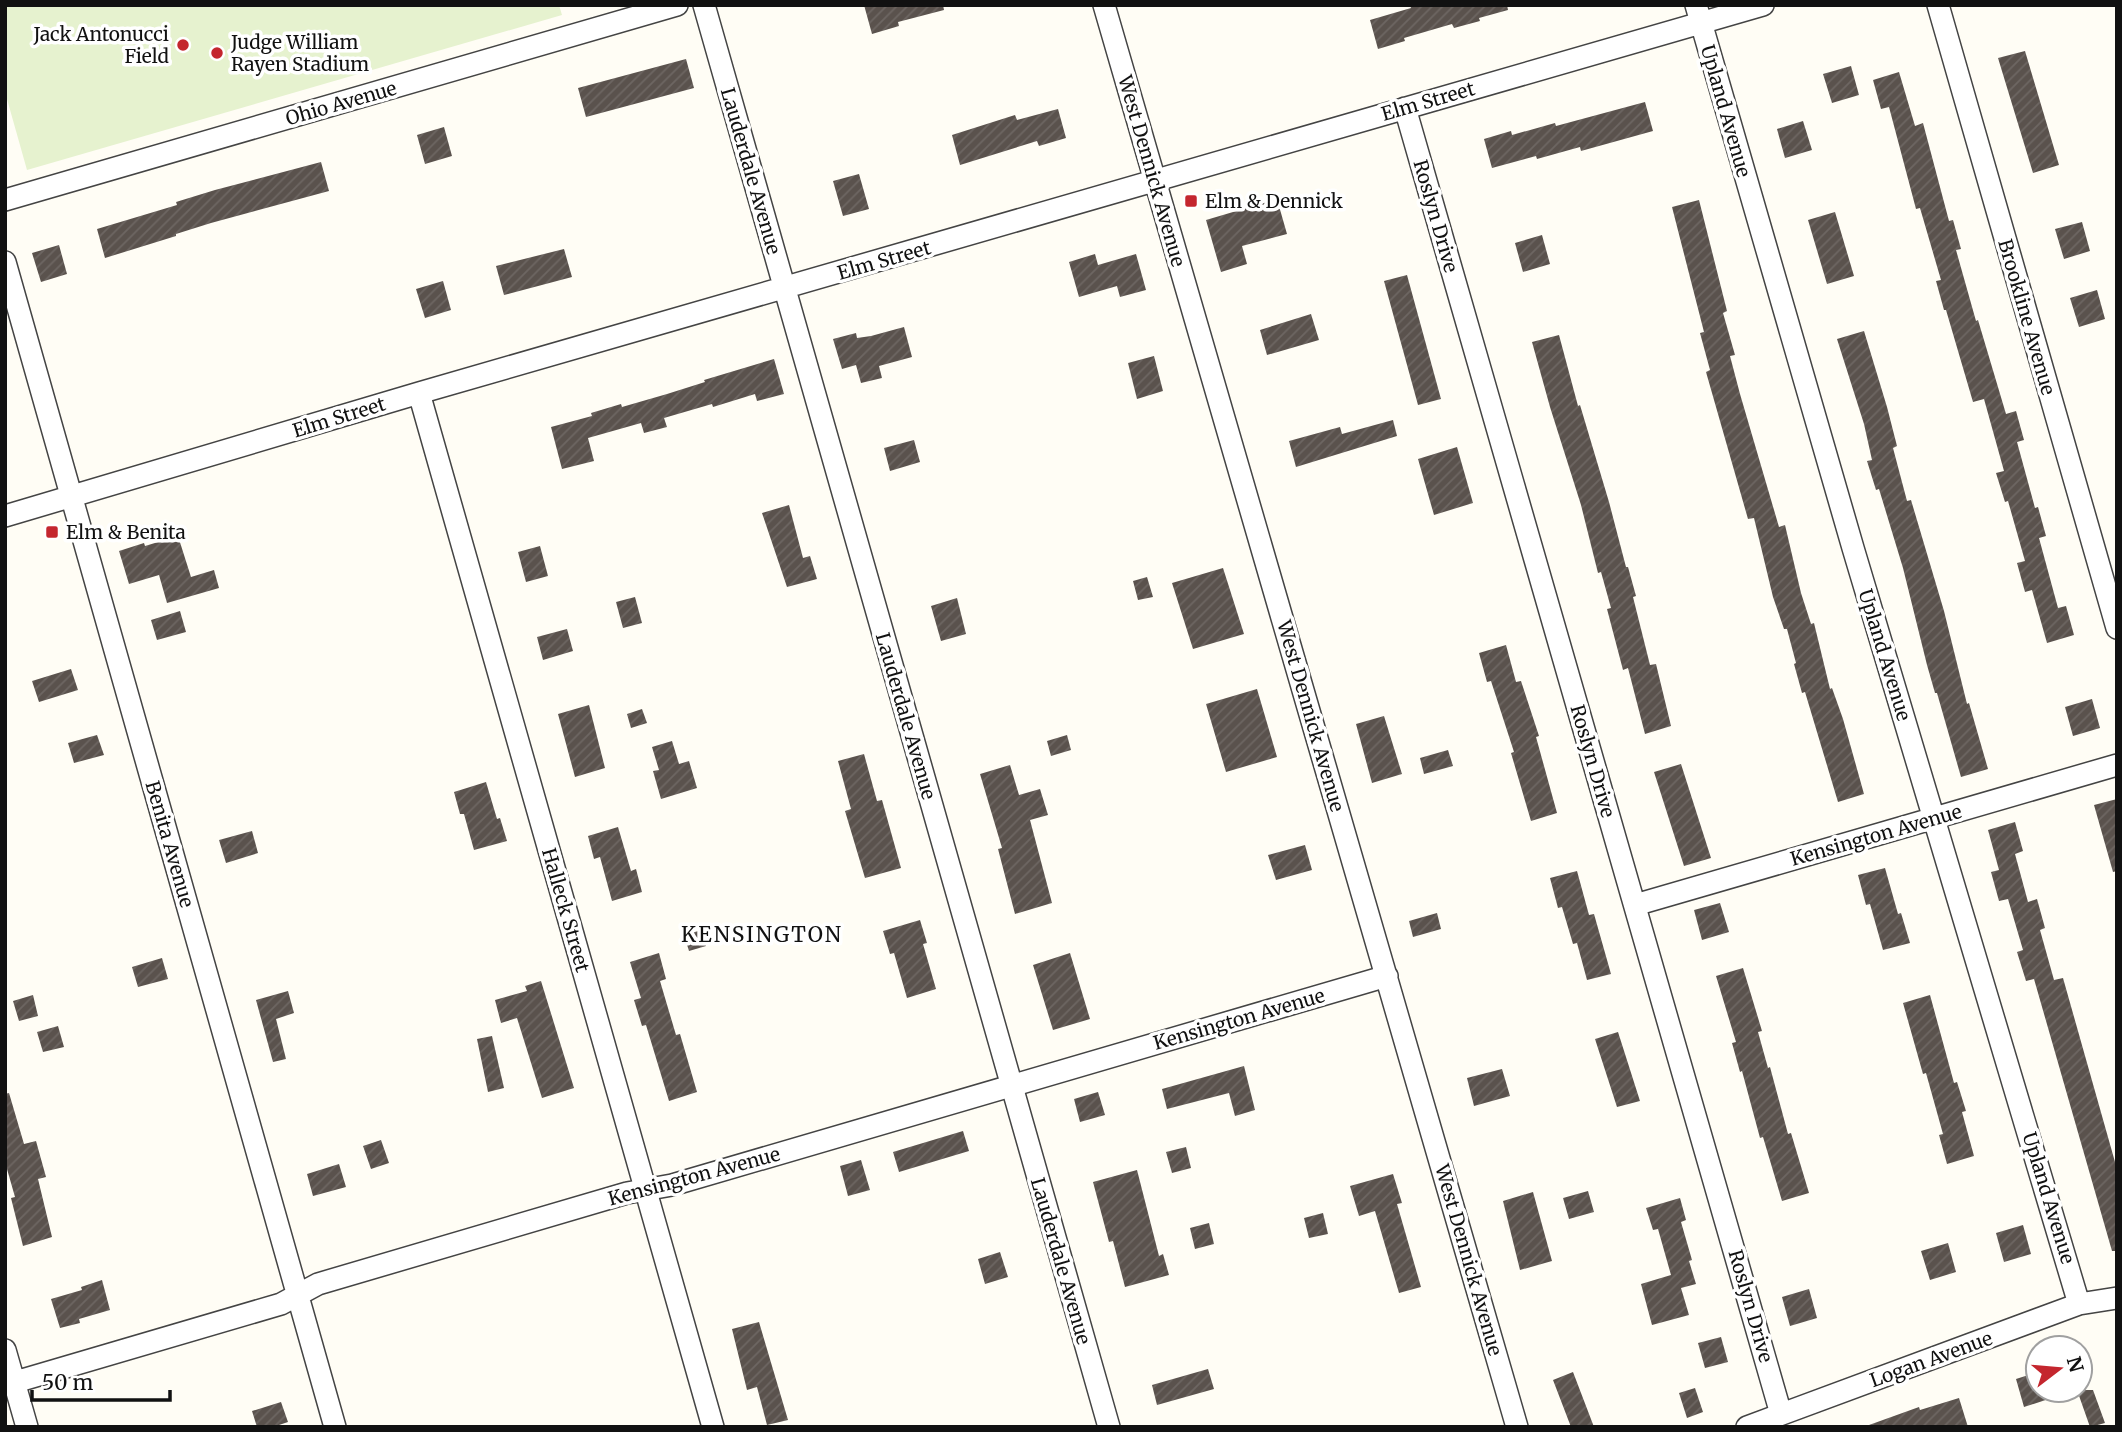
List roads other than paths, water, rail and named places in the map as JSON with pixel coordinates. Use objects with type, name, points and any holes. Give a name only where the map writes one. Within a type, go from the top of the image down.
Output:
[{"type":"street","name":"Ohio Avenue","points":[[5,200],[677,5]]},
{"type":"street","name":"Lauderdale Avenue","points":[[704,5],[1109,1427]]},
{"type":"street","name":"West Dennick Avenue","points":[[1104,5],[1517,1427]]},
{"type":"street","name":"Elm Street","points":[[5,516],[419,393],[1405,108],[1698,14],[1763,5]]},
{"type":"street","name":"Brookline Avenue","points":[[1938,5],[2117,628]]},
{"type":"street","name":"Upland Avenue","points":[[1698,14],[2079,1304]]},
{"type":"street","name":"Roslyn Drive","points":[[1405,108],[1781,1414]]},
{"type":"street","name":"Benita Avenue","points":[[5,262],[335,1427]]},
{"type":"street","name":"Halleck Street","points":[[419,393],[713,1427]]},
{"type":"street","name":"Kensington Avenue","points":[[1634,905],[2117,765]]},
{"type":"street","name":"Kensington Avenue","points":[[10,1384],[281,1304],[318,1284],[645,1189],[672,1185],[1387,976]]},
{"type":"street","name":"Logan Avenue","points":[[1747,1427],[2079,1304],[2117,1298]]},
{"type":"street","points":[[5,1350],[10,1384],[27,1427]]},
{"type":"place","name":"Jack Antonucci Field","points":[[183,45]]},
{"type":"place","name":"Judge William Rayen Stadium","points":[[217,53]]},
{"type":"place","name":"Elm & Dennick","points":[[1191,201]]},
{"type":"place","name":"Elm & Benita","points":[[52,532]]},
{"type":"district","name":"KENSINGTON","points":[[762,934]]}]
